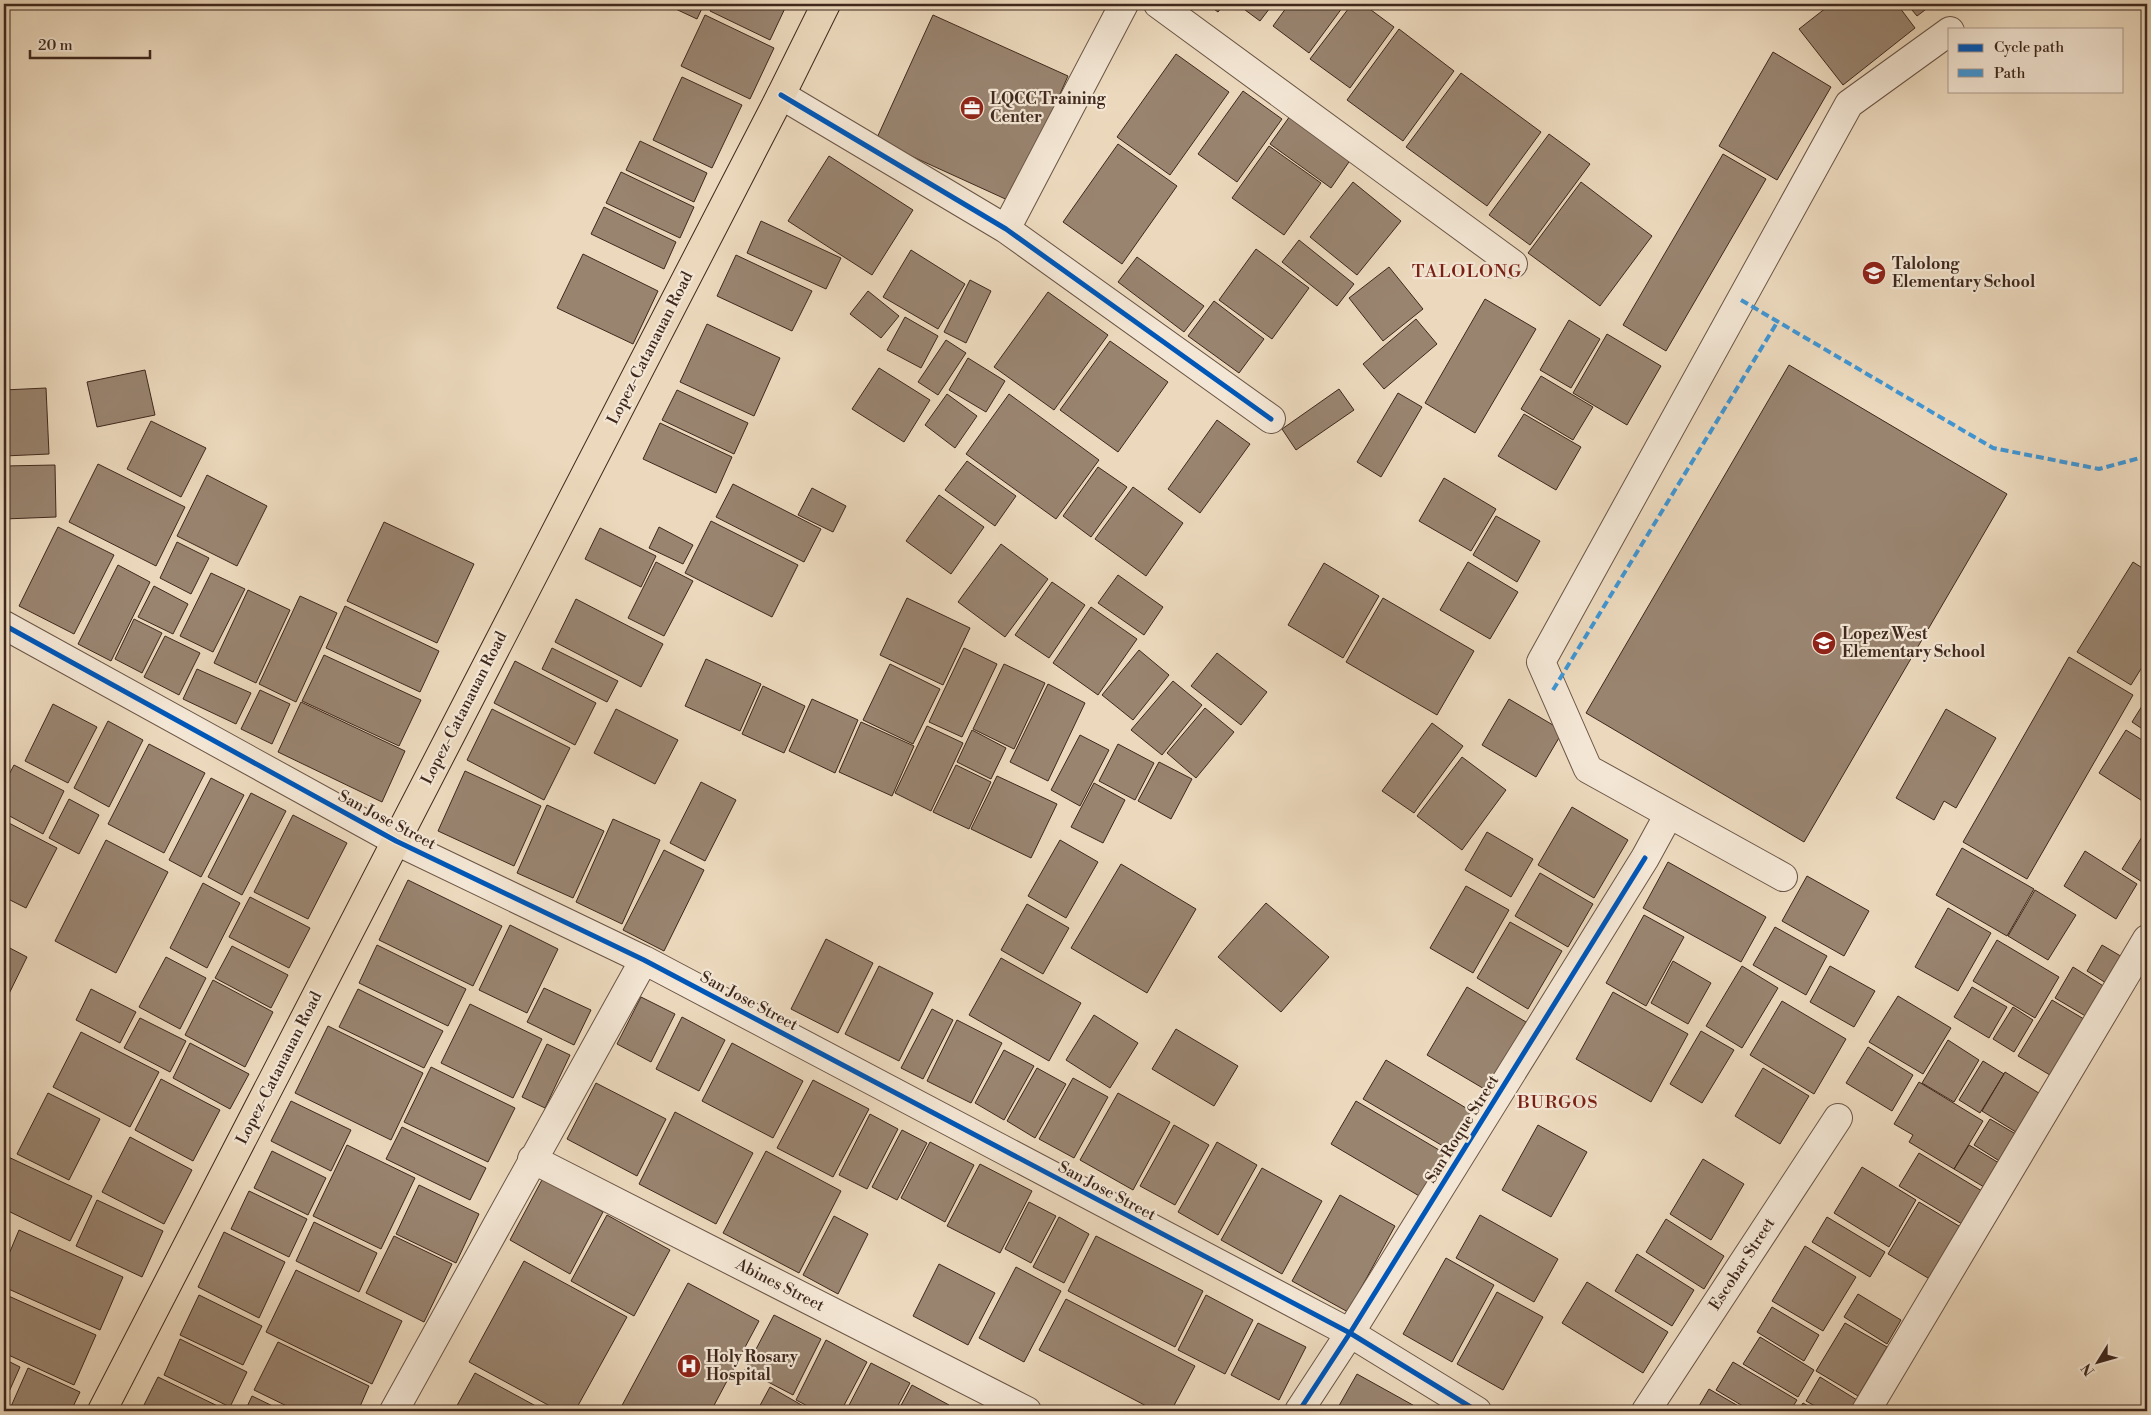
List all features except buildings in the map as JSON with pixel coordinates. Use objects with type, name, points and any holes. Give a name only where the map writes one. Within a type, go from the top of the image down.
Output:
[{"type":"main road","name":"Lopez-Catanauan Road","points":[[102,1411],[781,95],[826,4]]},
{"type":"street","points":[[1006,228],[1124,4]]},
{"type":"street","points":[[1158,4],[1513,264]]},
{"type":"street","points":[[1783,877],[1588,769],[1541,662],[1849,104],[1948,32]]},
{"type":"street","points":[[781,95],[1006,228],[1271,418]]},
{"type":"street","name":"San Jose Street","points":[[4,625],[29,637],[396,841],[644,960],[1350,1333],[1477,1411]]},
{"type":"street","name":"San Roque Street","points":[[1299,1411],[1350,1333],[1645,858],[1669,814]]},
{"type":"street","points":[[1866,1411],[2147,939]]},
{"type":"street","points":[[394,1411],[644,960]]},
{"type":"street","name":"Escobar Street","points":[[1646,1411],[1838,1118]]},
{"type":"street","name":"Abines Street","points":[[532,1159],[1027,1411]]},
{"type":"marked path","points":[[1741,300],[1993,448],[2099,469],[2147,456]]},
{"type":"marked path","points":[[1553,690],[1778,321]]},
{"type":"cycle path","points":[[781,95],[1006,229],[1271,419]]},
{"type":"cycle path","points":[[4,625],[396,841],[644,960],[1350,1333],[1477,1411]]},
{"type":"cycle path","points":[[1299,1411],[1350,1333],[1645,858]]},
{"type":"place","name":"LQCC Training Center","points":[[972,108]]},
{"type":"place","name":"Talolong Elementary School","points":[[1874,273]]},
{"type":"place","name":"Lopez West Elementary School","points":[[1824,643]]},
{"type":"place","name":"Holy Rosary Hospital","points":[[689,1366]]},
{"type":"district","name":"TALOLONG","points":[[1467,271]]},
{"type":"district","name":"BURGOS","points":[[1558,1102]]}]
